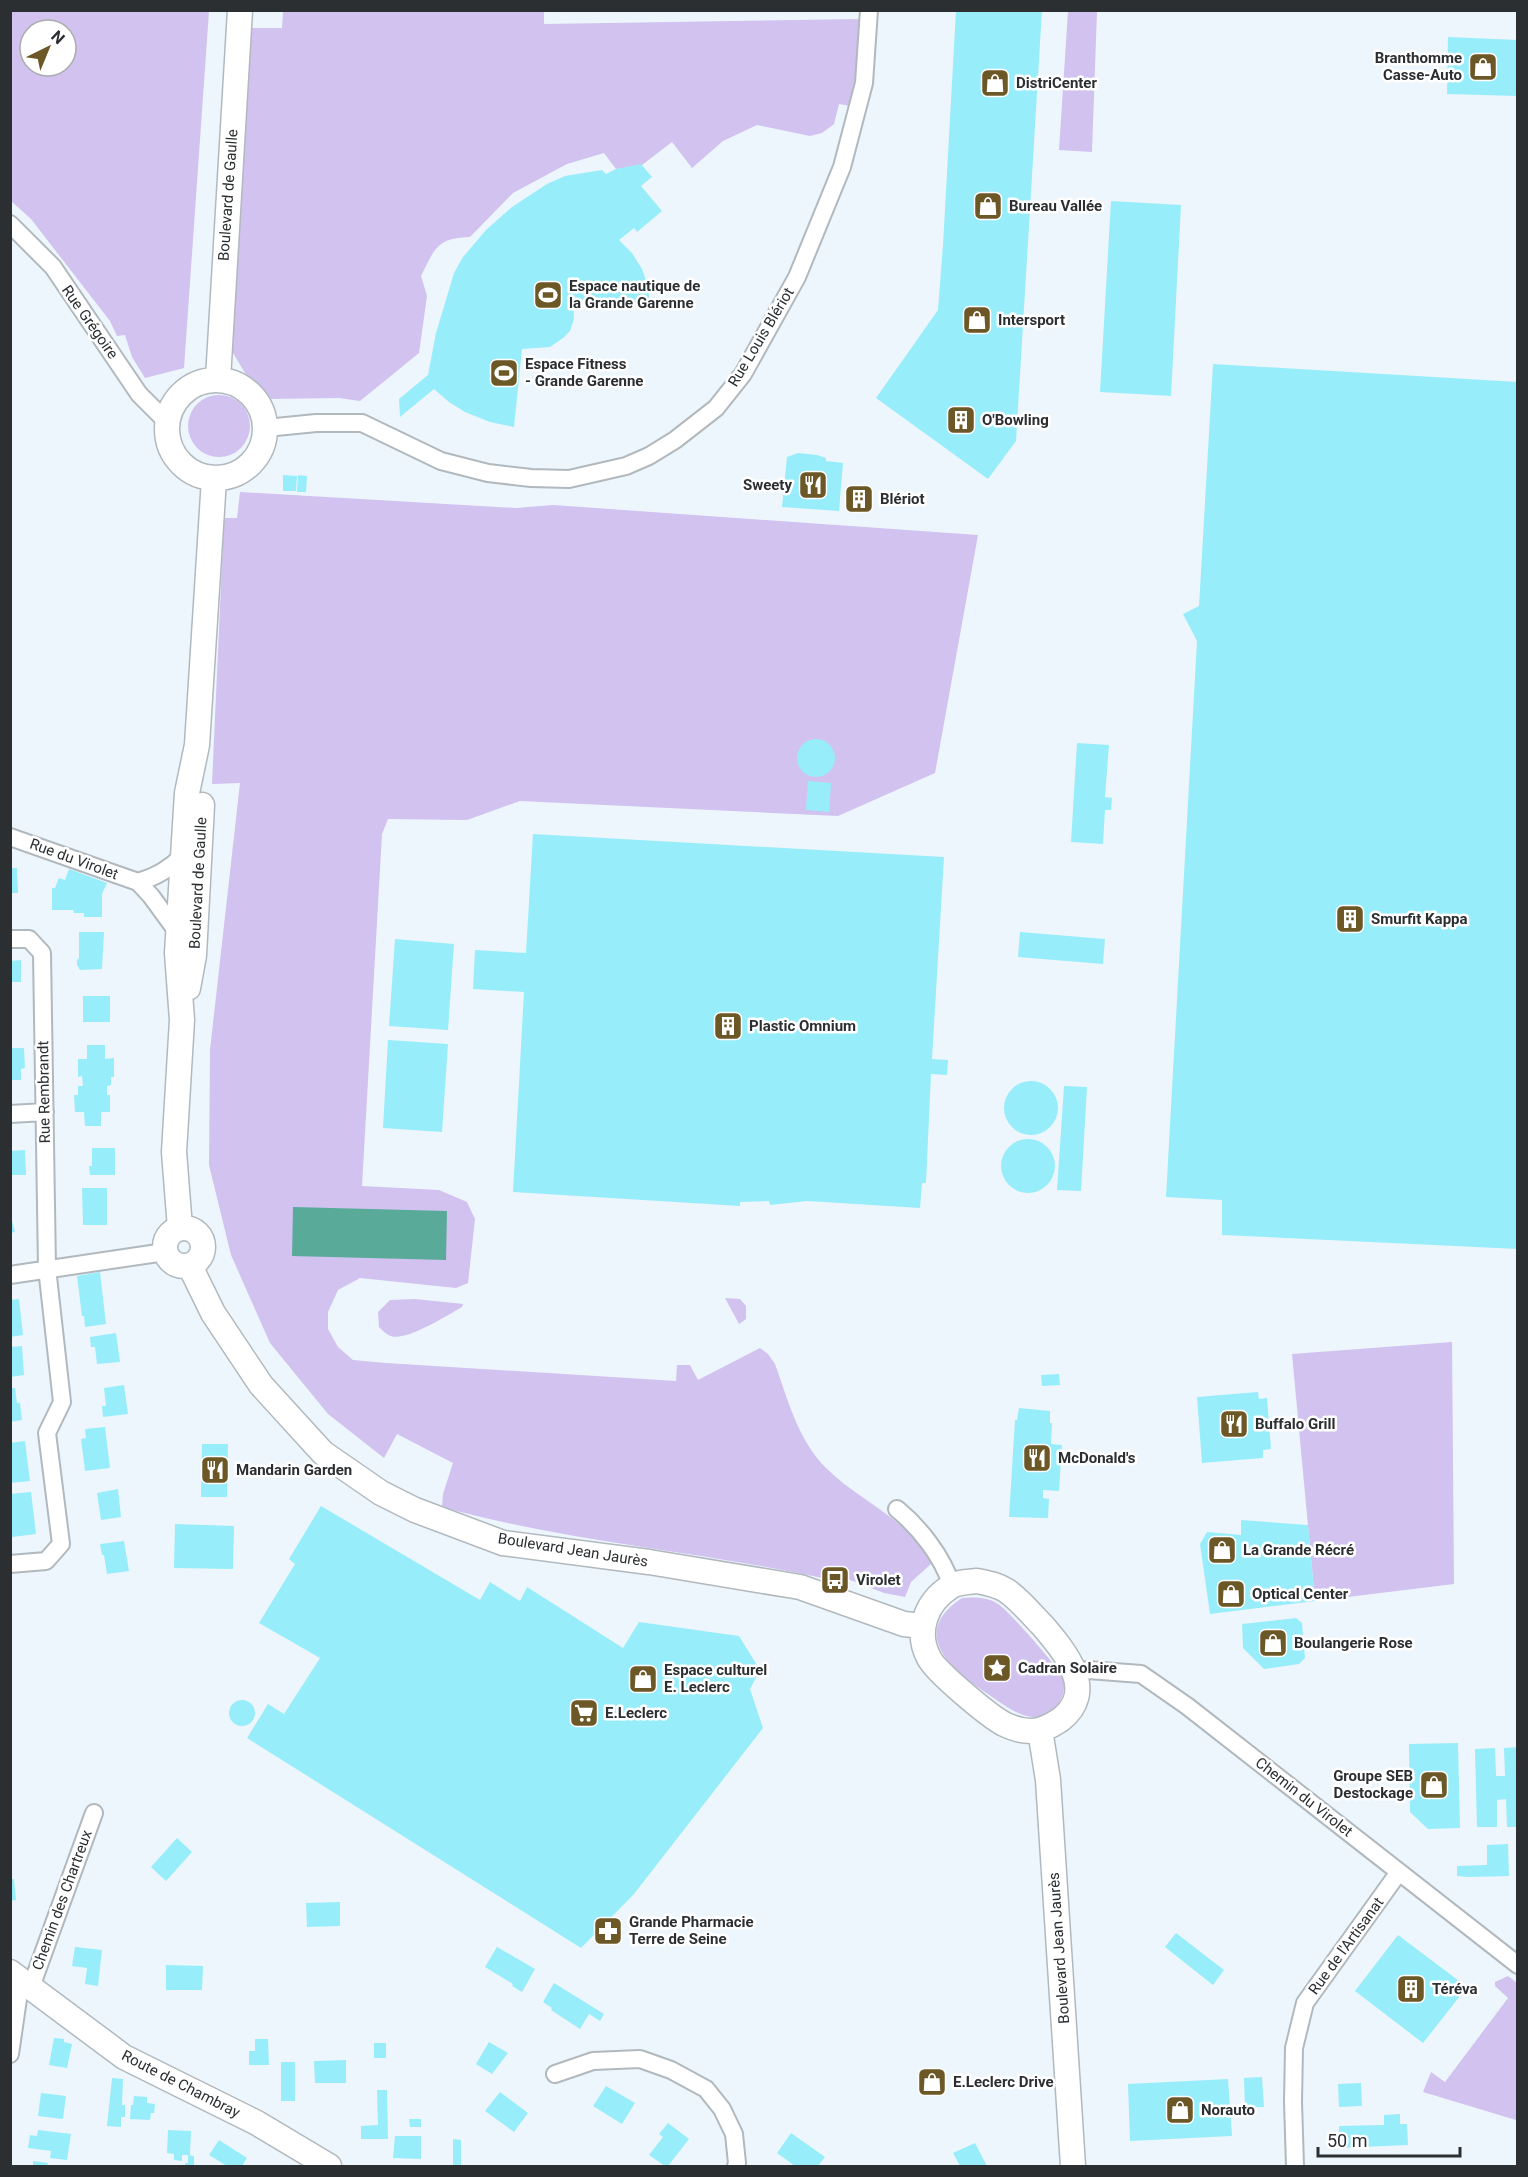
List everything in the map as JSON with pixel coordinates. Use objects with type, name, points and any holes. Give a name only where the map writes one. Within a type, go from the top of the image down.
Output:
[{"type":"main road","name":"Boulevard de Gaulle","points":[[218,379],[240,10]]},
{"type":"main road","points":[[218,379],[233,382],[247,390],[258,401],[265,416],[266,428],[265,440],[259,456],[247,468],[232,477],[214,479],[190,471],[179,462],[169,443],[167,422],[177,398],[189,387],[218,379]]},
{"type":"main road","name":"Boulevard de Gaulle","points":[[182,1020],[177,953],[178,933],[188,793],[197,745],[214,479]]},
{"type":"main road","name":"Boulevard de Gaulle","points":[[180,1228],[174,1152],[182,1020],[194,955],[199,889],[202,814],[197,745]]},
{"type":"main road","points":[[180,1228],[193,1230],[201,1239],[203,1252],[196,1263],[190,1266],[184,1267],[172,1263],[165,1252],[165,1245],[170,1234],[180,1228]]},
{"type":"main road","name":"Boulevard Jean Jaurès","points":[[190,1266],[213,1313],[261,1385],[323,1453],[381,1493],[415,1510],[503,1542],[649,1562],[800,1587],[904,1624],[922,1626]]},
{"type":"main road","points":[[977,1581],[991,1583],[1007,1592],[1058,1644],[1072,1662],[1078,1686],[1075,1698],[1066,1715],[1051,1726],[1040,1730],[1029,1731],[1005,1725],[961,1690],[930,1661],[922,1639],[922,1626],[935,1600],[952,1586],[977,1581]]},
{"type":"main road","name":"Boulevard Jean Jaurès","points":[[1040,1730],[1048,1780],[1073,2166]]},
{"type":"main road","name":"Route de Chambray","points":[[21,1979],[124,2057],[257,2123],[329,2166]]},
{"type":"street","name":"Rue Louis Blériot","points":[[266,428],[316,423],[362,423],[441,461],[488,473],[569,479],[626,466],[649,456],[675,440],[716,408],[743,374],[797,277],[842,167],[864,83],[869,10]]},
{"type":"street","name":"Rue Grégoire","points":[[10,224],[53,267],[139,394],[167,422]]},
{"type":"street","name":"Rue du Virolet","points":[[10,837],[138,882],[178,933]]},
{"type":"street","name":"Rue du Virolet","points":[[138,882],[151,879],[172,867],[183,855]]},
{"type":"street","name":"Rue Rembrandt","points":[[10,939],[29,939],[42,953],[47,1268],[62,1402],[47,1434],[61,1544],[45,1561],[10,1564]]},
{"type":"street","points":[[10,1114],[45,1112]]},
{"type":"street","points":[[10,1275],[165,1252]]},
{"type":"street","points":[[897,1509],[914,1522],[943,1565],[952,1586]]},
{"type":"street","name":"Chemin du Virolet","points":[[1075,1673],[1088,1670],[1141,1674],[1187,1706],[1518,1965]]},
{"type":"street","name":"Chemin des Chartreux","points":[[10,2054],[21,1979],[94,1813]]},
{"type":"street","name":"Rue de l'Artisanat","points":[[1295,2166],[1294,2048],[1305,2003],[1399,1872]]},
{"type":"street","points":[[555,2074],[593,2061],[640,2059],[671,2070],[706,2089],[722,2109],[734,2134],[736,2166]]},
{"type":"shaded area","points":[[11,10],[209,11],[184,368],[145,378],[132,357],[125,335],[117,336],[110,321],[31,219],[11,201]]},
{"type":"shaded area","points":[[283,11],[544,11],[544,24],[861,19],[857,68],[850,106],[839,104],[834,124],[822,133],[810,136],[757,125],[723,141],[692,168],[672,142],[642,165],[616,169],[604,153],[567,164],[513,193],[470,237],[450,240],[438,246],[421,276],[427,296],[419,353],[360,401],[339,398],[268,399],[245,373],[233,353],[231,330],[251,28],[282,28]]},
{"type":"shaded area","points":[[1068,11],[1097,11],[1092,152],[1059,150]]},
{"type":"shaded area","points":[[219,395],[231,397],[241,404],[248,414],[250,426],[248,438],[241,448],[231,455],[219,457],[207,455],[197,448],[190,438],[188,426],[190,414],[197,404],[207,397]]},
{"type":"shaded area","points":[[240,492],[516,508],[553,505],[978,535],[935,773],[838,816],[520,801],[467,820],[388,819],[382,834],[362,1186],[439,1190],[467,1202],[475,1219],[468,1283],[456,1288],[360,1278],[338,1290],[328,1312],[328,1329],[338,1347],[353,1360],[386,1363],[676,1381],[677,1365],[690,1365],[698,1380],[760,1348],[775,1364],[795,1419],[816,1457],[839,1480],[911,1534],[932,1563],[911,1582],[905,1597],[884,1593],[830,1572],[827,1579],[779,1569],[585,1538],[442,1507],[443,1494],[453,1463],[397,1434],[384,1458],[328,1414],[270,1343],[231,1255],[209,1165],[210,1050],[240,783],[212,784],[224,518],[237,518]]},
{"type":"shaded area","points":[[293,1207],[447,1211],[446,1260],[292,1256]]},
{"type":"shaded area","points":[[725,1298],[740,1299],[746,1306],[746,1319],[739,1324]]},
{"type":"shaded area","points":[[415,1299],[463,1304],[462,1307],[437,1321],[406,1335],[391,1336],[379,1327],[378,1312],[390,1300]]},
{"type":"shaded area","points":[[1452,1342],[1454,1584],[1315,1601],[1292,1354]]},
{"type":"shaded area","points":[[962,1598],[985,1599],[998,1604],[1022,1627],[1051,1661],[1062,1676],[1064,1689],[1061,1698],[1051,1711],[1035,1717],[1014,1711],[974,1684],[949,1662],[941,1650],[937,1637],[938,1624],[946,1611]]},
{"type":"shaded area","points":[[1508,1976],[1517,1983],[1518,2118],[1516,2120],[1423,2092],[1431,2072],[1445,2082],[1508,1998],[1495,1986],[1495,1982]]},
{"type":"building","points":[[956,10],[1042,10],[1016,441],[988,479],[876,398],[938,310]]},
{"type":"building","name":"Branthomme Casse-Auto","points":[[1448,37],[1518,40],[1518,96],[1447,94]]},
{"type":"building","name":"Espace nautique de la Grande Garenne","points":[[641,164],[652,177],[641,186],[662,211],[637,232],[634,228],[619,240],[632,253],[642,269],[651,307],[573,299],[574,319],[570,331],[563,338],[550,347],[522,349],[514,427],[490,422],[465,412],[434,389],[400,417],[399,399],[428,375],[436,333],[454,273],[463,257],[486,230],[512,207],[547,184],[565,176],[602,170],[606,174],[616,169]]},
{"type":"building","points":[[1111,201],[1181,205],[1171,396],[1100,392]]},
{"type":"building","name":"Smurfit Kappa","points":[[1213,364],[1518,382],[1518,1249],[1222,1235],[1222,1200],[1166,1197],[1197,641],[1183,614],[1199,606]]},
{"type":"building","name":"Sweety","points":[[798,453],[817,455],[826,458],[826,461],[843,463],[839,511],[782,507],[787,457]]},
{"type":"building","points":[[283,475],[297,476],[296,491],[283,491]]},
{"type":"building","points":[[298,475],[307,476],[306,492],[297,492]]},
{"type":"building","points":[[860,493],[864,497],[851,514],[847,510]]},
{"type":"building","points":[[816,739],[829,745],[835,758],[829,771],[816,777],[803,771],[797,758],[803,745]]},
{"type":"building","points":[[1077,743],[1109,745],[1105,797],[1112,798],[1111,810],[1105,810],[1103,844],[1071,842]]},
{"type":"building","points":[[808,781],[831,783],[829,812],[806,810]]},
{"type":"building","name":"Plastic Omnium","points":[[533,834],[944,857],[932,1059],[948,1060],[947,1075],[931,1074],[926,1183],[922,1183],[920,1208],[807,1201],[770,1205],[769,1201],[740,1202],[740,1206],[513,1192],[524,992],[473,989],[475,950],[526,953]]},
{"type":"building","points":[[10,868],[17,868],[18,893],[10,893]]},
{"type":"building","points":[[69,869],[107,883],[102,894],[102,917],[84,917],[84,913],[74,913],[73,910],[52,910],[52,888],[55,888],[59,878],[65,880]]},
{"type":"building","points":[[79,932],[104,932],[102,969],[80,970],[77,965]]},
{"type":"building","points":[[1020,932],[1105,939],[1103,964],[1018,957]]},
{"type":"building","points":[[395,939],[454,944],[448,1030],[389,1026]]},
{"type":"building","points":[[21,960],[21,982],[10,982],[10,961]]},
{"type":"building","points":[[83,996],[110,996],[110,1022],[83,1022]]},
{"type":"building","points":[[388,1040],[448,1044],[442,1132],[383,1128]]},
{"type":"building","points":[[87,1045],[105,1045],[105,1059],[114,1058],[114,1077],[111,1077],[111,1085],[107,1086],[107,1095],[110,1095],[110,1112],[101,1112],[101,1126],[85,1126],[84,1112],[75,1112],[74,1095],[78,1095],[78,1086],[83,1086],[82,1076],[78,1077],[78,1059],[87,1059]]},
{"type":"building","points":[[10,1048],[24,1048],[25,1068],[21,1069],[21,1080],[10,1080]]},
{"type":"building","points":[[1031,1081],[1041,1083],[1050,1089],[1056,1098],[1058,1108],[1056,1118],[1050,1127],[1041,1133],[1031,1135],[1021,1133],[1012,1127],[1006,1118],[1004,1108],[1006,1098],[1012,1089],[1021,1083]]},
{"type":"building","points":[[1064,1086],[1087,1087],[1081,1191],[1057,1190]]},
{"type":"building","points":[[1028,1139],[1038,1141],[1047,1147],[1053,1156],[1055,1166],[1053,1176],[1047,1185],[1038,1191],[1028,1193],[1018,1191],[1009,1185],[1003,1176],[1001,1166],[1003,1156],[1009,1147],[1018,1141]]},
{"type":"building","points":[[92,1148],[115,1148],[115,1175],[90,1175]]},
{"type":"building","points":[[25,1150],[26,1175],[10,1175],[10,1151]]},
{"type":"building","points":[[82,1188],[107,1188],[107,1225],[83,1225]]},
{"type":"building","points":[[10,1213],[15,1232],[10,1233]]},
{"type":"building","points":[[100,1272],[106,1324],[85,1327],[77,1276]]},
{"type":"building","points":[[19,1299],[23,1335],[10,1337],[10,1300]]},
{"type":"building","points":[[116,1333],[120,1362],[97,1364],[95,1347],[91,1347],[90,1337]]},
{"type":"building","points":[[22,1346],[24,1375],[10,1377],[10,1347]]},
{"type":"building","points":[[1059,1374],[1060,1385],[1042,1386],[1041,1375]]},
{"type":"building","points":[[124,1385],[128,1414],[103,1417],[102,1406],[106,1406],[104,1388]]},
{"type":"building","points":[[10,1388],[15,1388],[22,1420],[10,1422]]},
{"type":"building","name":"Buffalo Grill","points":[[1258,1392],[1259,1399],[1267,1398],[1271,1449],[1263,1450],[1263,1458],[1202,1463],[1197,1397]]},
{"type":"building","name":"McDonald's","points":[[1019,1408],[1050,1411],[1051,1444],[1062,1445],[1059,1491],[1043,1490],[1043,1498],[1049,1499],[1048,1518],[1009,1517],[1015,1420],[1017,1420]]},
{"type":"building","points":[[105,1427],[110,1468],[85,1471],[81,1439],[86,1438],[85,1429]]},
{"type":"building","points":[[25,1441],[30,1481],[10,1483],[10,1443]]},
{"type":"building","name":"Mandarin Garden","points":[[202,1444],[228,1444],[227,1497],[201,1497]]},
{"type":"building","points":[[118,1489],[121,1517],[101,1520],[97,1493]]},
{"type":"building","points":[[31,1492],[36,1534],[12,1537],[10,1494]]},
{"type":"building","points":[[321,1506],[480,1600],[490,1582],[520,1601],[527,1587],[623,1648],[639,1622],[739,1636],[760,1670],[750,1689],[763,1728],[634,1894],[581,1948],[247,1738],[268,1704],[284,1714],[320,1658],[259,1623],[295,1564],[289,1559]]},
{"type":"building","points":[[1241,1520],[1308,1525],[1315,1601],[1210,1614],[1200,1544],[1207,1532],[1241,1535]]},
{"type":"building","points":[[175,1524],[234,1526],[233,1569],[174,1568]]},
{"type":"building","points":[[124,1541],[129,1571],[107,1574],[100,1544]]},
{"type":"building","name":"Boulangerie Rose","points":[[1296,1618],[1302,1623],[1305,1658],[1299,1664],[1264,1669],[1243,1648],[1242,1624]]},
{"type":"building","points":[[242,1700],[251,1704],[255,1713],[251,1722],[242,1726],[233,1722],[229,1713],[233,1704]]},
{"type":"building","points":[[1458,1743],[1460,1828],[1428,1829],[1410,1812],[1409,1744]]},
{"type":"building","points":[[1518,1747],[1518,1827],[1507,1827],[1506,1799],[1497,1800],[1497,1827],[1477,1827],[1475,1749],[1495,1748],[1496,1776],[1505,1776],[1504,1748]]},
{"type":"building","points":[[177,1838],[192,1852],[166,1881],[151,1867]]},
{"type":"building","points":[[1508,1844],[1509,1876],[1457,1876],[1457,1866],[1487,1865],[1487,1845]]},
{"type":"building","points":[[10,1879],[14,1879],[16,1900],[10,1901]]},
{"type":"building","points":[[340,1902],[340,1926],[307,1927],[306,1903]]},
{"type":"building","points":[[1176,1933],[1224,1970],[1213,1985],[1165,1947]]},
{"type":"building","name":"Téréva","points":[[1398,1935],[1467,1987],[1423,2043],[1355,1991]]},
{"type":"building","points":[[75,1947],[102,1950],[98,1986],[85,1984],[87,1968],[72,1966]]},
{"type":"building","points":[[497,1947],[535,1969],[522,1992],[485,1967]]},
{"type":"building","points":[[166,1965],[203,1966],[202,1990],[166,1990]]},
{"type":"building","points":[[554,1983],[604,2014],[600,2021],[589,2014],[580,2029],[551,2010],[552,2008],[543,2002]]},
{"type":"building","points":[[54,2038],[64,2039],[64,2042],[72,2044],[67,2068],[49,2065]]},
{"type":"building","points":[[255,2039],[268,2039],[269,2065],[249,2065],[249,2051],[255,2051]]},
{"type":"building","points":[[489,2042],[508,2053],[492,2074],[476,2064]]},
{"type":"building","points":[[374,2043],[386,2043],[386,2058],[374,2058]]},
{"type":"building","points":[[346,2060],[346,2083],[315,2083],[314,2061]]},
{"type":"building","points":[[281,2062],[295,2062],[295,2101],[281,2101]]},
{"type":"building","points":[[1262,2077],[1264,2107],[1245,2107],[1244,2078]]},
{"type":"building","points":[[112,2078],[123,2079],[122,2105],[125,2105],[125,2117],[121,2117],[121,2127],[107,2126]]},
{"type":"building","name":"Norauto","points":[[1228,2079],[1232,2136],[1130,2141],[1128,2084]]},
{"type":"building","points":[[1361,2083],[1362,2106],[1339,2107],[1338,2084]]},
{"type":"building","points":[[606,2086],[635,2103],[622,2124],[593,2106]]},
{"type":"building","points":[[377,2090],[387,2090],[388,2139],[361,2139],[361,2126],[378,2125]]},
{"type":"building","points":[[500,2092],[528,2113],[514,2132],[485,2111]]},
{"type":"building","points":[[41,2093],[66,2096],[63,2119],[38,2116]]},
{"type":"building","points":[[134,2096],[147,2097],[147,2103],[155,2104],[150,2120],[130,2119]]},
{"type":"building","points":[[1400,2114],[1400,2124],[1407,2124],[1408,2145],[1340,2148],[1339,2126],[1384,2125],[1384,2115]]},
{"type":"building","points":[[409,2119],[421,2119],[421,2127],[410,2127]]},
{"type":"building","points":[[668,2123],[689,2139],[668,2166],[665,2166],[649,2155],[663,2137],[659,2134]]},
{"type":"building","points":[[38,2130],[71,2134],[67,2160],[50,2158],[51,2151],[28,2148],[30,2135],[37,2136]]},
{"type":"building","points":[[168,2130],[191,2131],[190,2155],[182,2155],[182,2161],[174,2160],[174,2154],[167,2153]]},
{"type":"building","points":[[791,2133],[825,2157],[818,2166],[795,2166],[777,2153]]},
{"type":"building","points":[[395,2136],[421,2136],[421,2159],[393,2158]]},
{"type":"building","points":[[453,2139],[461,2140],[461,2166],[453,2166]]},
{"type":"building","points":[[219,2140],[247,2158],[242,2166],[227,2166],[209,2155]]},
{"type":"building","points":[[975,2143],[987,2166],[960,2166],[953,2153]]},
{"type":"building","points":[[188,2155],[194,2156],[194,2166],[185,2166],[185,2163],[188,2163]]},
{"type":"building","points":[[33,2161],[48,2163],[47,2166],[33,2166]]},
{"type":"place","name":"Branthomme Casse-Auto","points":[[1483,67]]},
{"type":"place","name":"DistriCenter","points":[[995,83]]},
{"type":"place","name":"Bureau Vallée","points":[[988,206]]},
{"type":"place","name":"Espace nautique de la Grande Garenne","points":[[548,295]]},
{"type":"place","name":"Intersport","points":[[977,320]]},
{"type":"place","name":"Espace Fitness - Grande Garenne","points":[[504,373]]},
{"type":"place","name":"O'Bowling","points":[[961,420]]},
{"type":"place","name":"Sweety","points":[[813,485]]},
{"type":"place","name":"Blériot","points":[[859,499]]},
{"type":"place","name":"Smurfit Kappa","points":[[1350,919]]},
{"type":"place","name":"Plastic Omnium","points":[[728,1026]]},
{"type":"place","name":"Buffalo Grill","points":[[1234,1424]]},
{"type":"place","name":"McDonald's","points":[[1037,1458]]},
{"type":"place","name":"Mandarin Garden","points":[[215,1470]]},
{"type":"place","name":"La Grande Récré","points":[[1222,1550]]},
{"type":"place","name":"Virolet","points":[[835,1580]]},
{"type":"place","name":"Optical Center","points":[[1231,1594]]},
{"type":"place","name":"Boulangerie Rose","points":[[1273,1643]]},
{"type":"place","name":"Cadran Solaire","points":[[997,1668]]},
{"type":"place","name":"Espace culturel E. Leclerc","points":[[643,1679]]},
{"type":"place","name":"E.Leclerc","points":[[584,1713]]},
{"type":"place","name":"Groupe SEB Destockage","points":[[1434,1785]]},
{"type":"place","name":"Grande Pharmacie Terre de Seine","points":[[608,1931]]},
{"type":"place","name":"Téréva","points":[[1411,1989]]},
{"type":"place","name":"E.Leclerc Drive","points":[[932,2082]]},
{"type":"place","name":"Norauto","points":[[1180,2110]]}]
